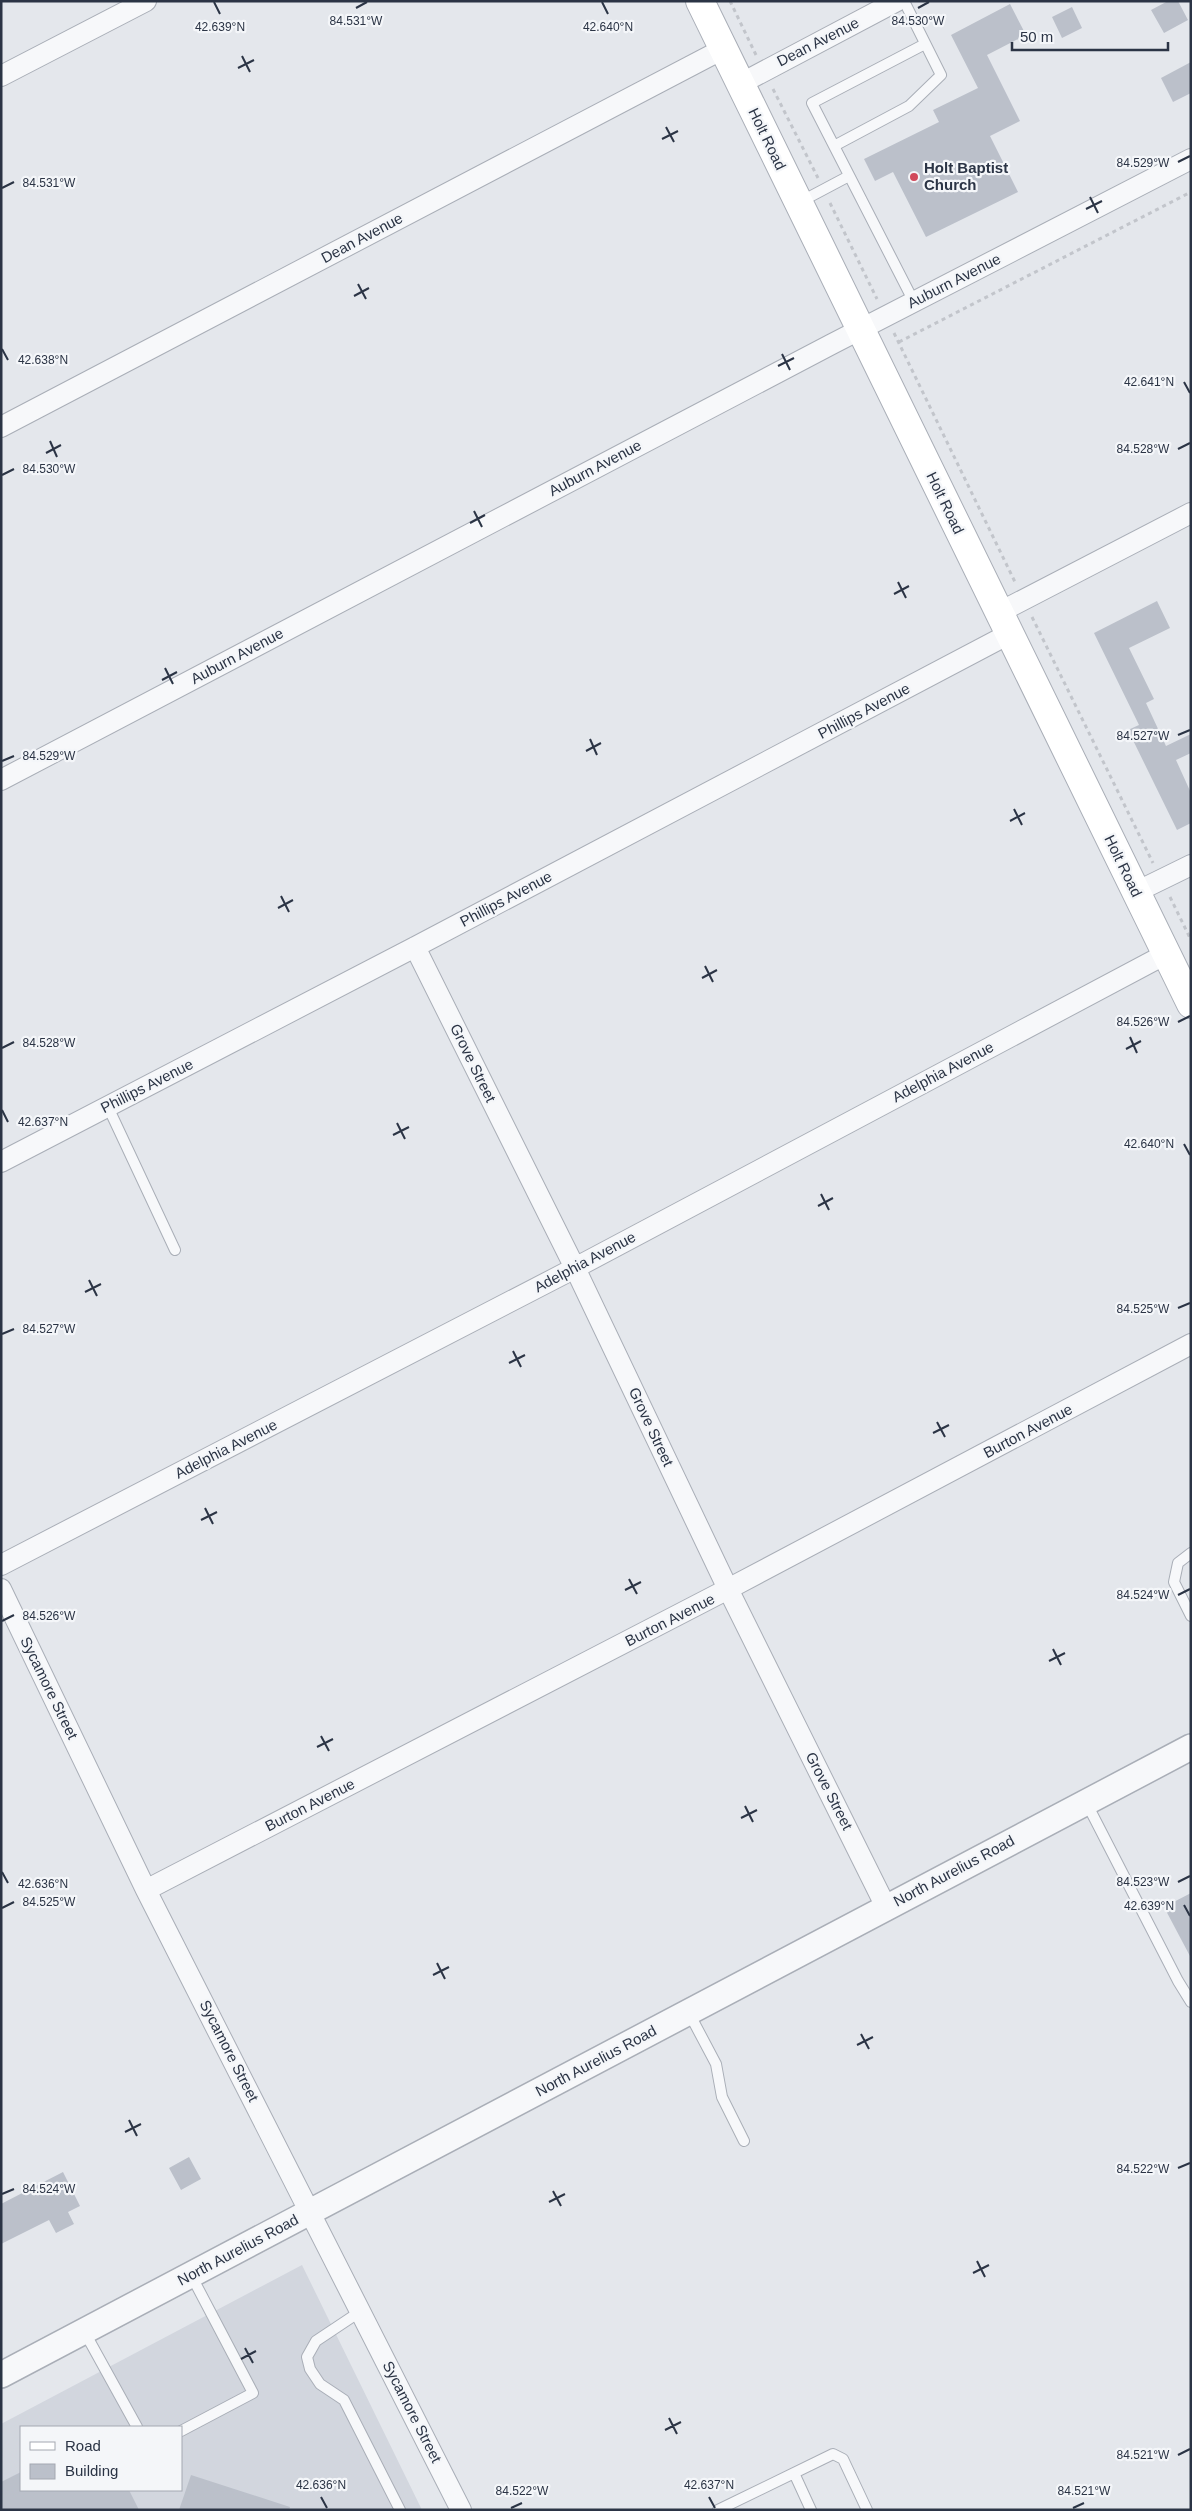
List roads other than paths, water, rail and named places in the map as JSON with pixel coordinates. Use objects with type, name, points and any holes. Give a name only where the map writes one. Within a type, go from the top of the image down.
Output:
[{"type":"main road","name":"Holt Road","points":[[700,1],[1191,1004]]},
{"type":"street","points":[[1,76],[146,1]]},
{"type":"street","name":"Dean Avenue","points":[[740,84],[897,1]]},
{"type":"street","name":"Dean Avenue","points":[[1,427],[723,49]]},
{"type":"street","name":"Auburn Avenue","points":[[1,780],[886,316],[1191,160]]},
{"type":"street","name":"Phillips Avenue","points":[[1,1162],[415,947],[1003,623],[1023,599],[1191,513]]},
{"type":"street","points":[[1136,892],[1191,865]]},
{"type":"street","name":"Grove Street","points":[[415,947],[575,1268],[728,1589],[886,1907]]},
{"type":"street","name":"Adelphia Avenue","points":[[1,1565],[575,1268],[1166,954]]},
{"type":"street","name":"Burton Avenue","points":[[146,1890],[728,1589],[1191,1344]]},
{"type":"street","name":"Sycamore Street","points":[[1,1589],[146,1890],[461,2510]]},
{"type":"street","name":"North Aurelius Road","points":[[1,2375],[1191,1747]]},
{"type":"lane","points":[[834,146],[909,106],[925,93],[941,75],[904,1]]},
{"type":"lane","points":[[914,302],[812,103],[925,44]]},
{"type":"lane","points":[[798,203],[849,176]]},
{"type":"lane","points":[[108,1107],[175,1250]]},
{"type":"lane","points":[[1191,1554],[1178,1563],[1174,1582],[1191,1616]]},
{"type":"lane","points":[[1086,1802],[1178,1981],[1191,2002]]},
{"type":"lane","points":[[689,2012],[716,2064],[722,2097],[744,2142]]},
{"type":"lane","points":[[182,2430],[252,2393],[191,2275]]},
{"type":"lane","points":[[361,2311],[316,2341],[307,2357],[310,2369],[320,2384],[344,2400],[400,2510]]},
{"type":"lane","points":[[84,2331],[136,2426]]},
{"type":"lane","points":[[718,2510],[833,2454],[843,2459],[868,2510]]},
{"type":"lane","points":[[794,2473],[811,2510]]},
{"type":"place","name":"Holt Baptist Church","points":[[914,177]]}]
